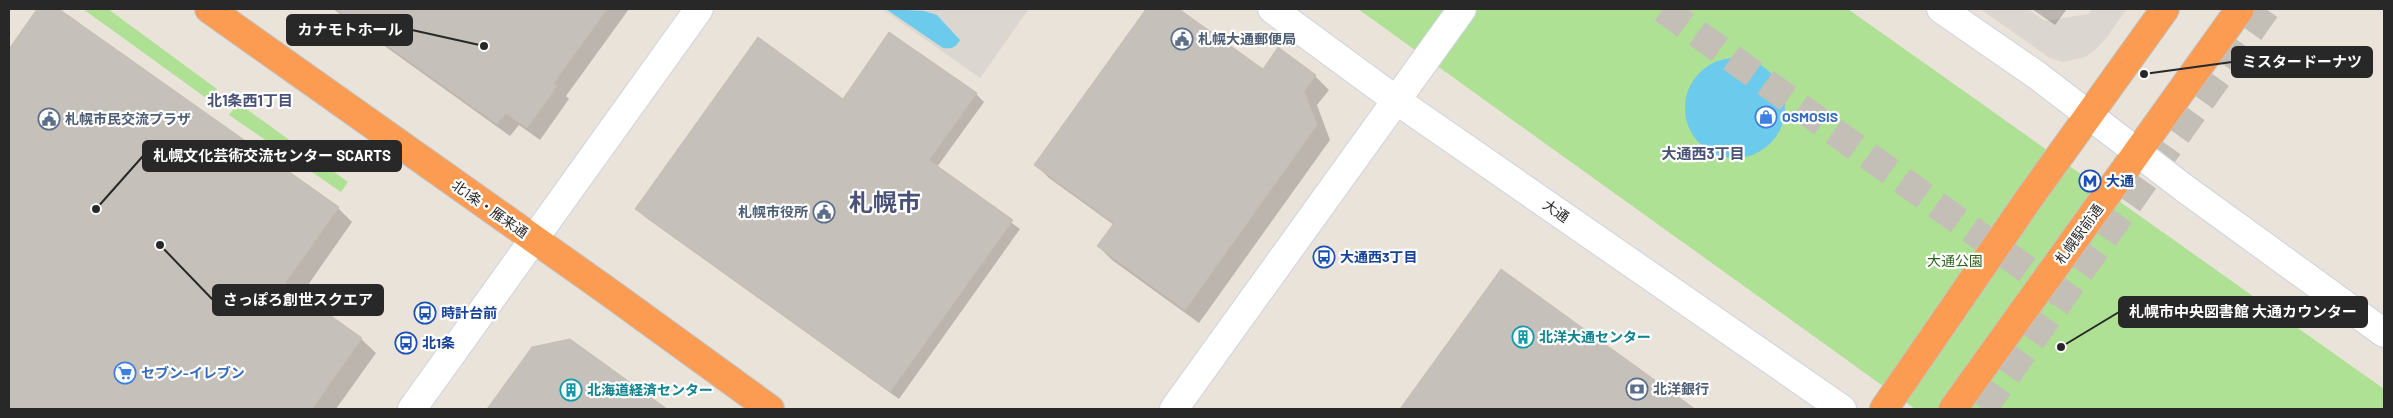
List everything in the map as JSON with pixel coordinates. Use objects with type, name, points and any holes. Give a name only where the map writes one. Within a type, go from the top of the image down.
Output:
[{"type":"highway","name":"北1条・雁来通","points":[[209,9],[606,290],[770,409]]},
{"type":"highway","points":[[1884,409],[2164,9]]},
{"type":"highway","name":"札幌駅前通","points":[[1953,409],[2240,9]]},
{"type":"street","points":[[412,409],[532,239],[699,9]]},
{"type":"street","name":"大通","points":[[1272,9],[1396,100],[1842,409]]},
{"type":"street","points":[[1174,409],[1462,9]]},
{"type":"street","points":[[1941,9],[2089,115],[2384,333]]},
{"type":"green space","points":[[83,9],[108,9],[217,89],[209,100]]},
{"type":"green space","name":"大通公園","points":[[1358,9],[1848,9],[2384,389],[2384,409],[1915,409]]},
{"type":"green space","points":[[238,103],[348,182],[341,192],[229,115]]},
{"type":"shaded area","points":[[882,9],[1029,9],[980,78]]},
{"type":"shaded area","points":[[1980,9],[2028,9],[2045,21],[2088,14],[2092,9],[2127,9],[2104,41],[2095,50],[2085,57],[2063,62],[2050,58]]},
{"type":"water","points":[[886,9],[924,11],[937,15],[960,40],[953,47],[943,48]]},
{"type":"water","points":[[1735,58],[1754,62],[1770,73],[1781,89],[1785,108],[1781,127],[1770,143],[1754,154],[1735,158],[1716,154],[1700,143],[1689,127],[1685,108],[1689,89],[1700,73],[1716,62]]},
{"type":"building","points":[[37,9],[59,9],[339,207],[285,283],[362,338],[312,409],[9,409],[9,49]]},
{"type":"building","points":[[336,9],[607,9],[553,84],[557,86],[527,128],[506,113],[497,124]]},
{"type":"building","points":[[1146,9],[1179,9],[1263,69],[1278,47],[1316,75],[1304,91],[1317,125],[1185,310],[1097,246],[1114,223],[1034,165]]},
{"type":"building","points":[[889,32],[977,93],[929,160],[1013,220],[890,392],[635,209],[758,37],[843,99]]},
{"type":"building","name":"北洋大通センター","points":[[1501,269],[1695,409],[1400,409]]},
{"type":"building","name":"北海道経済センター","points":[[570,339],[667,409],[487,409],[532,347]]},
{"type":"tunnel","points":[[1663,9],[2064,296]]},
{"type":"tunnel","points":[[1983,409],[2266,9]]},
{"type":"place","name":"札幌大通郵便局","points":[[1182,39]]},
{"type":"place","name":"カナモトホール","points":[[484,46]]},
{"type":"place","name":"ミスタードーナツ","points":[[2144,74]]},
{"type":"place","name":"OSMOSIS","points":[[1766,117]]},
{"type":"place","name":"札幌市民交流プラザ","points":[[49,119]]},
{"type":"place","name":"大通","points":[[2090,181]]},
{"type":"place","name":"札幌文化芸術交流センター SCARTS","points":[[96,209]]},
{"type":"place","name":"札幌市役所","points":[[824,212]]},
{"type":"place","name":"さっぽろ創世スクエア","points":[[160,245]]},
{"type":"place","name":"大通西3丁目","points":[[1324,257]]},
{"type":"place","name":"時計台前","points":[[425,313]]},
{"type":"place","name":"北洋大通センター","points":[[1523,337]]},
{"type":"place","name":"北1条","points":[[406,343]]},
{"type":"place","name":"札幌市中央図書館 大通カウンター","points":[[2061,347]]},
{"type":"place","name":"セブン-イレブン","points":[[125,373]]},
{"type":"place","name":"北洋銀行","points":[[1637,389]]},
{"type":"place","name":"北海道経済センター","points":[[571,390]]},
{"type":"district","name":"北1条西1丁目","points":[[250,101]]},
{"type":"district","name":"大通西3丁目","points":[[1703,154]]},
{"type":"district","name":"札幌市","points":[[885,203]]}]
